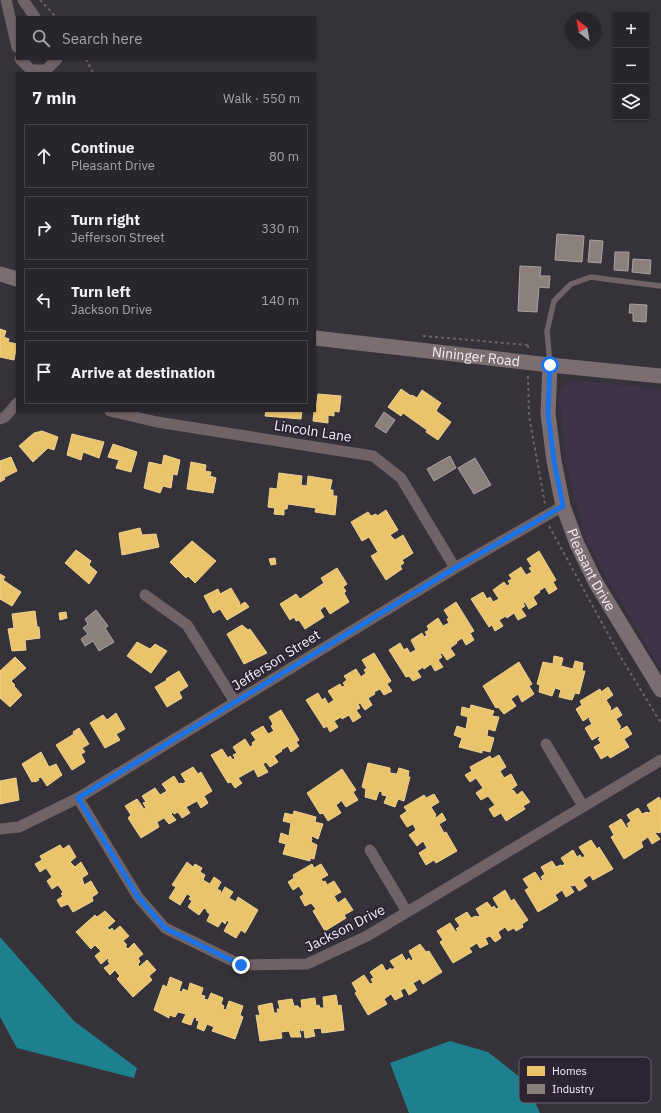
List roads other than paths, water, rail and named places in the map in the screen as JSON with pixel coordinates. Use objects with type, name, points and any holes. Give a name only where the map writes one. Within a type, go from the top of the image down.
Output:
[{"type":"street","points":[[6,0],[16,43]]},
{"type":"street","points":[[23,0],[34,16]]},
{"type":"street","points":[[21,60],[31,70],[46,70],[56,60]]},
{"type":"street","points":[[0,274],[16,279]]},
{"type":"street","name":"Nininger Road","points":[[316,338],[661,376]]},
{"type":"street","name":"Pleasant Drive","points":[[550,365],[548,414],[554,461],[563,506],[577,544],[596,583],[661,690]]},
{"type":"street","points":[[0,419],[5,417],[16,404]]},
{"type":"street","name":"Lincoln Lane","points":[[114,412],[157,422],[373,456],[400,478],[455,568]]},
{"type":"street","name":"Jefferson Street","points":[[0,829],[19,827],[78,798],[455,568],[563,506]]},
{"type":"street","points":[[145,595],[187,625],[235,702]]},
{"type":"street","points":[[546,744],[583,806]]},
{"type":"street","name":"Jackson Drive","points":[[78,798],[138,897],[165,928],[241,965],[307,964],[367,936],[661,760]]},
{"type":"street","points":[[370,850],[407,912]]},
{"type":"lane","points":[[550,365],[547,331],[554,301],[571,284],[591,276],[661,286]]},
{"type":"water","points":[[0,937],[74,1021],[137,1068],[134,1078],[17,1048],[0,1017]]},
{"type":"water","points":[[450,1041],[488,1052],[519,1076],[519,1103],[535,1103],[540,1113],[409,1113],[390,1063]]}]
